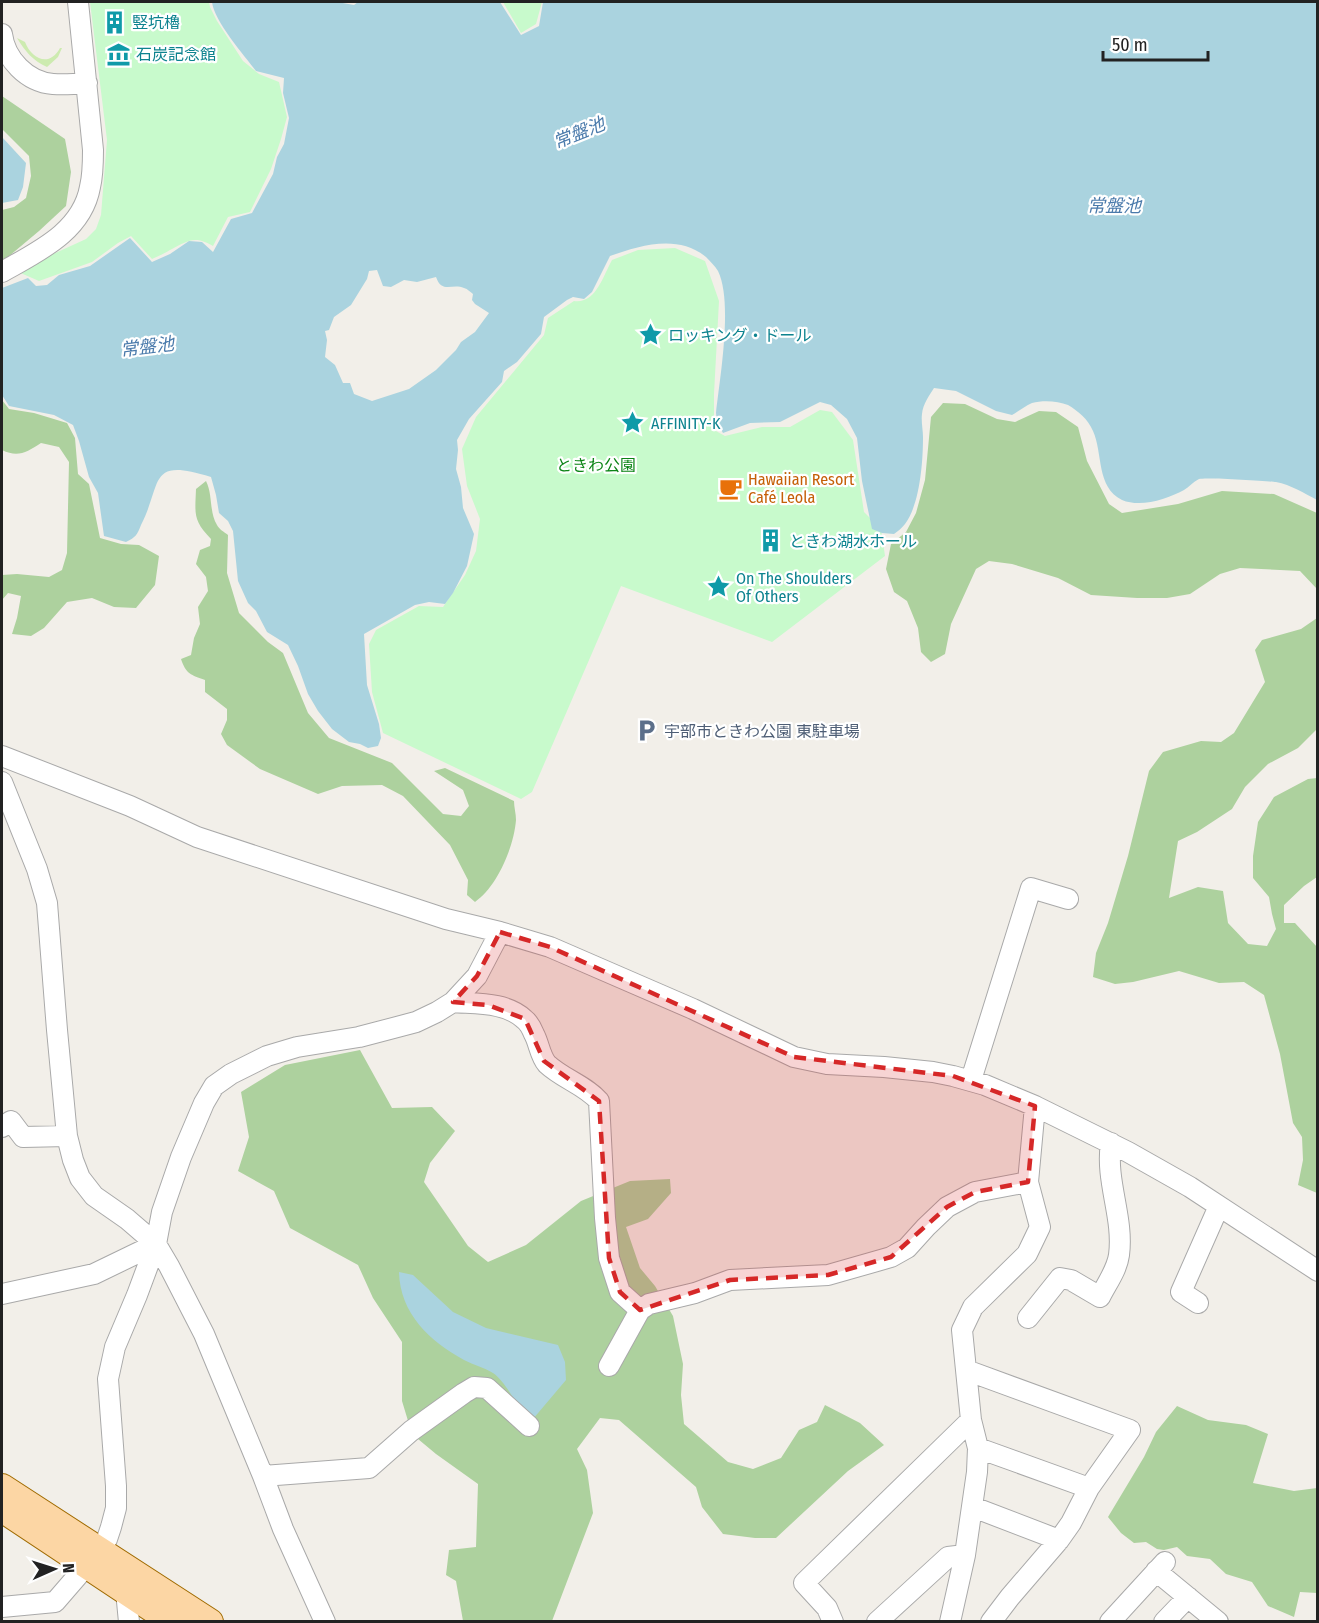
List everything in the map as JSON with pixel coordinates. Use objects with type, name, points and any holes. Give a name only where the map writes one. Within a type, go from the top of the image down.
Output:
[{"type":"main road","points":[[2,1486],[93,1557],[126,1591],[172,1622]]},
{"type":"main road","points":[[2,1509],[210,1622]]},
{"type":"street","points":[[2,272],[54,242],[79,216],[90,190],[93,150],[78,2]]},
{"type":"street","points":[[2,34],[3,44],[11,58],[21,70],[37,80],[51,84],[87,83]]},
{"type":"street","points":[[2,756],[130,806],[197,837],[446,919],[550,947],[693,1009],[794,1057],[827,1064],[933,1072],[971,1080],[1035,1106],[1111,1143],[1190,1187],[1317,1271]]},
{"type":"street","points":[[2,782],[37,869],[47,903],[67,1136],[73,1160],[80,1178],[94,1196],[127,1219],[156,1244],[204,1334],[283,1529],[325,1622]]},
{"type":"street","points":[[971,1080],[1031,888],[1068,899]]},
{"type":"street","points":[[2,1608],[55,1602],[107,1539],[116,1508],[108,1379],[115,1347],[156,1244],[162,1212],[181,1157],[204,1103],[214,1086],[231,1074],[267,1056],[297,1047],[359,1037],[416,1022],[438,1012],[453,1002],[477,976],[500,932]]},
{"type":"street","points":[[453,1002],[488,1005],[511,1010],[525,1019],[535,1035],[544,1061],[558,1074],[593,1094],[599,1101],[609,1258],[620,1292],[640,1310]]},
{"type":"street","points":[[950,1622],[973,1507],[978,1448],[972,1420],[962,1330],[973,1307],[1027,1254],[1040,1227],[1028,1182],[1035,1106]]},
{"type":"street","points":[[2,1127],[11,1121],[23,1137],[67,1136]]},
{"type":"street","points":[[1028,1318],[1060,1278],[1071,1280],[1100,1297],[1114,1272],[1119,1254],[1118,1229],[1109,1169],[1111,1143]]},
{"type":"street","points":[[609,1366],[640,1310],[649,1304],[695,1293],[730,1280],[828,1275],[891,1257],[907,1248],[948,1207],[975,1192],[1028,1182]]},
{"type":"street","points":[[1198,1303],[1181,1292],[1220,1206]]},
{"type":"street","points":[[2,1294],[94,1274],[156,1244]]},
{"type":"street","points":[[966,1370],[1130,1430],[1089,1488],[1071,1523],[1059,1540],[991,1622]]},
{"type":"street","points":[[263,1476],[369,1468],[411,1431],[474,1387],[487,1388],[529,1426]]},
{"type":"street","points":[[833,1622],[827,1608],[804,1583],[972,1420]]},
{"type":"street","points":[[978,1448],[1089,1488]]},
{"type":"street","points":[[973,1507],[1059,1540]]},
{"type":"street","points":[[877,1622],[948,1557],[965,1555]]},
{"type":"street","points":[[1110,1622],[1161,1566],[1188,1597],[1218,1622]]},
{"type":"street","points":[[126,1591],[129,1622]]},
{"type":"street","points":[[1164,1622],[1188,1597]]},
{"type":"highlighted area","points":[[500,932],[550,947],[794,1057],[953,1076],[1035,1106],[1028,1182],[975,1192],[947,1207],[891,1257],[828,1275],[730,1280],[640,1310],[620,1292],[609,1258],[599,1101],[544,1061],[525,1019],[488,1005],[453,1002],[477,976]]},
{"type":"green space","points":[[90,2],[209,2],[217,21],[243,61],[259,74],[279,82],[287,117],[271,169],[250,212],[228,217],[213,246],[191,240],[152,259],[131,236],[92,262],[39,281],[16,271],[86,239],[96,229],[101,215],[107,140]]},
{"type":"green space","points":[[503,2],[542,2],[536,24],[521,33]]},
{"type":"green space","points":[[17,38],[25,42],[32,53],[41,59],[51,58],[62,48],[58,57],[47,67],[30,55]]},
{"type":"green space","points":[[2,96],[65,139],[71,172],[66,206],[2,262],[2,210],[14,207],[26,198],[31,176],[29,156],[2,129]]},
{"type":"green space","name":"ときわ公園","points":[[675,248],[705,261],[719,301],[714,430],[725,436],[762,427],[790,427],[820,410],[832,412],[853,440],[864,512],[881,529],[885,556],[772,642],[621,586],[532,792],[521,799],[383,733],[372,692],[369,644],[376,630],[419,606],[443,607],[465,575],[476,551],[480,519],[467,486],[462,449],[476,417],[544,335],[548,318],[574,301],[582,301],[593,294],[612,260],[638,250]]},
{"type":"green space","points":[[2,400],[9,409],[34,413],[67,423],[75,438],[78,474],[89,484],[100,538],[121,544],[139,545],[159,556],[155,585],[136,608],[114,607],[92,598],[67,602],[44,628],[31,636],[12,634],[21,596],[8,593],[2,600],[2,575],[49,577],[62,570],[67,553],[69,462],[59,447],[41,443],[18,454],[2,450]]},
{"type":"green space","points":[[943,403],[965,404],[997,419],[1015,422],[1039,411],[1056,412],[1078,427],[1087,461],[1109,504],[1122,513],[1178,504],[1222,491],[1274,494],[1317,513],[1317,589],[1300,571],[1240,568],[1220,574],[1190,594],[1167,598],[1091,595],[1058,578],[1012,564],[989,561],[976,569],[951,624],[945,654],[931,662],[921,652],[918,628],[907,601],[894,592],[886,569],[891,544],[906,532],[916,513],[925,480],[931,417]]},
{"type":"green space","points":[[206,481],[215,520],[219,528],[228,535],[227,573],[239,613],[268,642],[283,653],[308,713],[329,738],[392,763],[443,814],[461,816],[469,806],[463,790],[434,771],[445,768],[514,801],[515,831],[508,854],[497,877],[475,902],[467,895],[468,880],[450,845],[403,796],[382,785],[342,786],[318,794],[260,769],[227,745],[221,734],[227,720],[227,709],[205,692],[205,680],[190,673],[181,659],[191,655],[194,638],[200,624],[198,607],[208,591],[206,577],[196,564],[200,550],[210,546],[211,539],[196,517],[196,489]]},
{"type":"green space","points":[[1317,618],[1317,729],[1298,748],[1268,764],[1245,787],[1232,809],[1197,832],[1178,841],[1169,898],[1198,887],[1223,891],[1228,923],[1248,944],[1267,946],[1276,929],[1269,897],[1253,878],[1253,856],[1258,822],[1274,797],[1308,779],[1317,778],[1317,877],[1284,905],[1284,923],[1295,923],[1317,947],[1317,1193],[1298,1185],[1303,1160],[1302,1137],[1293,1123],[1280,1054],[1264,995],[1244,982],[1219,983],[1179,971],[1115,984],[1093,977],[1096,953],[1108,923],[1128,856],[1149,771],[1163,752],[1201,741],[1221,742],[1234,733],[1265,682],[1255,650],[1262,640],[1301,629]]},
{"type":"green space","points":[[360,1050],[392,1108],[432,1107],[455,1131],[430,1163],[424,1182],[468,1246],[488,1262],[526,1245],[581,1201],[630,1181],[670,1179],[671,1193],[648,1219],[626,1227],[640,1268],[655,1286],[673,1316],[683,1364],[681,1395],[684,1424],[728,1462],[753,1469],[781,1458],[799,1430],[817,1422],[825,1405],[860,1423],[884,1445],[848,1471],[776,1538],[755,1538],[723,1534],[702,1507],[696,1487],[619,1420],[600,1418],[577,1449],[587,1470],[593,1513],[552,1621],[463,1621],[456,1581],[446,1575],[449,1550],[476,1547],[478,1484],[412,1434],[402,1401],[402,1342],[373,1298],[358,1265],[290,1228],[274,1191],[238,1171],[249,1137],[241,1092],[285,1065]]},
{"type":"green space","points":[[1177,1406],[1208,1420],[1246,1425],[1268,1434],[1253,1483],[1294,1491],[1317,1488],[1317,1593],[1300,1592],[1294,1617],[1268,1606],[1252,1582],[1226,1574],[1210,1559],[1187,1556],[1177,1547],[1164,1550],[1157,1549],[1146,1542],[1134,1543],[1121,1533],[1108,1517],[1144,1457],[1156,1432]]},
{"type":"water","name":"常盤池","points":[[212,2],[337,2],[354,5],[358,2],[500,2],[521,35],[539,26],[543,2],[1317,2],[1317,500],[1292,487],[1276,482],[1199,479],[1184,490],[1162,499],[1145,503],[1122,500],[1108,487],[1104,478],[1091,427],[1068,405],[1050,401],[1036,402],[1012,415],[996,411],[956,391],[934,388],[923,410],[921,470],[914,505],[910,516],[900,529],[894,534],[882,533],[872,529],[862,481],[857,438],[847,419],[831,405],[820,402],[780,422],[750,423],[723,433],[717,422],[716,413],[725,320],[725,301],[718,271],[706,257],[684,246],[659,244],[634,248],[610,256],[592,292],[584,299],[573,297],[544,317],[541,334],[517,362],[504,371],[502,382],[469,419],[457,440],[456,469],[463,508],[474,534],[467,566],[445,604],[429,602],[415,605],[364,634],[367,685],[381,738],[378,746],[368,748],[349,742],[332,729],[318,711],[308,694],[288,645],[267,632],[256,611],[248,603],[238,581],[233,531],[228,521],[219,513],[211,477],[176,470],[167,472],[160,477],[136,535],[126,542],[104,536],[98,493],[89,477],[73,425],[54,415],[9,406],[2,395],[2,288],[28,278],[36,286],[47,285],[59,275],[90,266],[130,238],[152,262],[170,254],[189,241],[202,242],[213,252],[231,219],[252,213],[273,174],[277,157],[284,144],[289,118],[283,93],[284,78],[256,71],[230,38]],"holes":[[[377,270],[383,286],[391,287],[404,280],[417,282],[436,277],[444,287],[460,287],[468,290],[473,294],[472,300],[475,304],[489,313],[475,332],[461,342],[436,370],[409,389],[372,401],[354,394],[350,383],[343,383],[335,365],[325,357],[327,340],[325,331],[329,330],[334,317],[351,305],[367,279],[369,271]]]},
{"type":"water","points":[[2,137],[26,163],[23,187],[18,200],[2,203]]},
{"type":"water","points":[[399,1272],[413,1275],[453,1312],[486,1328],[558,1345],[565,1362],[566,1380],[533,1419],[525,1418],[498,1377],[451,1352],[419,1325],[405,1301]]},
{"type":"place","name":"竪坑櫓","points":[[114,22]]},
{"type":"place","name":"石炭記念館","points":[[118,54]]},
{"type":"place","name":"ロッキング・ドール","points":[[650,335]]},
{"type":"place","name":"AFFINITY-K","points":[[633,423]]},
{"type":"place","name":"Hawaiian Resort Café Leola","points":[[730,488]]},
{"type":"place","name":"ときわ湖水ホール","points":[[771,541]]},
{"type":"place","name":"On The Shoulders Of Others","points":[[718,587]]},
{"type":"place","name":"宇部市ときわ公園 東駐車場","points":[[646,731]]}]
